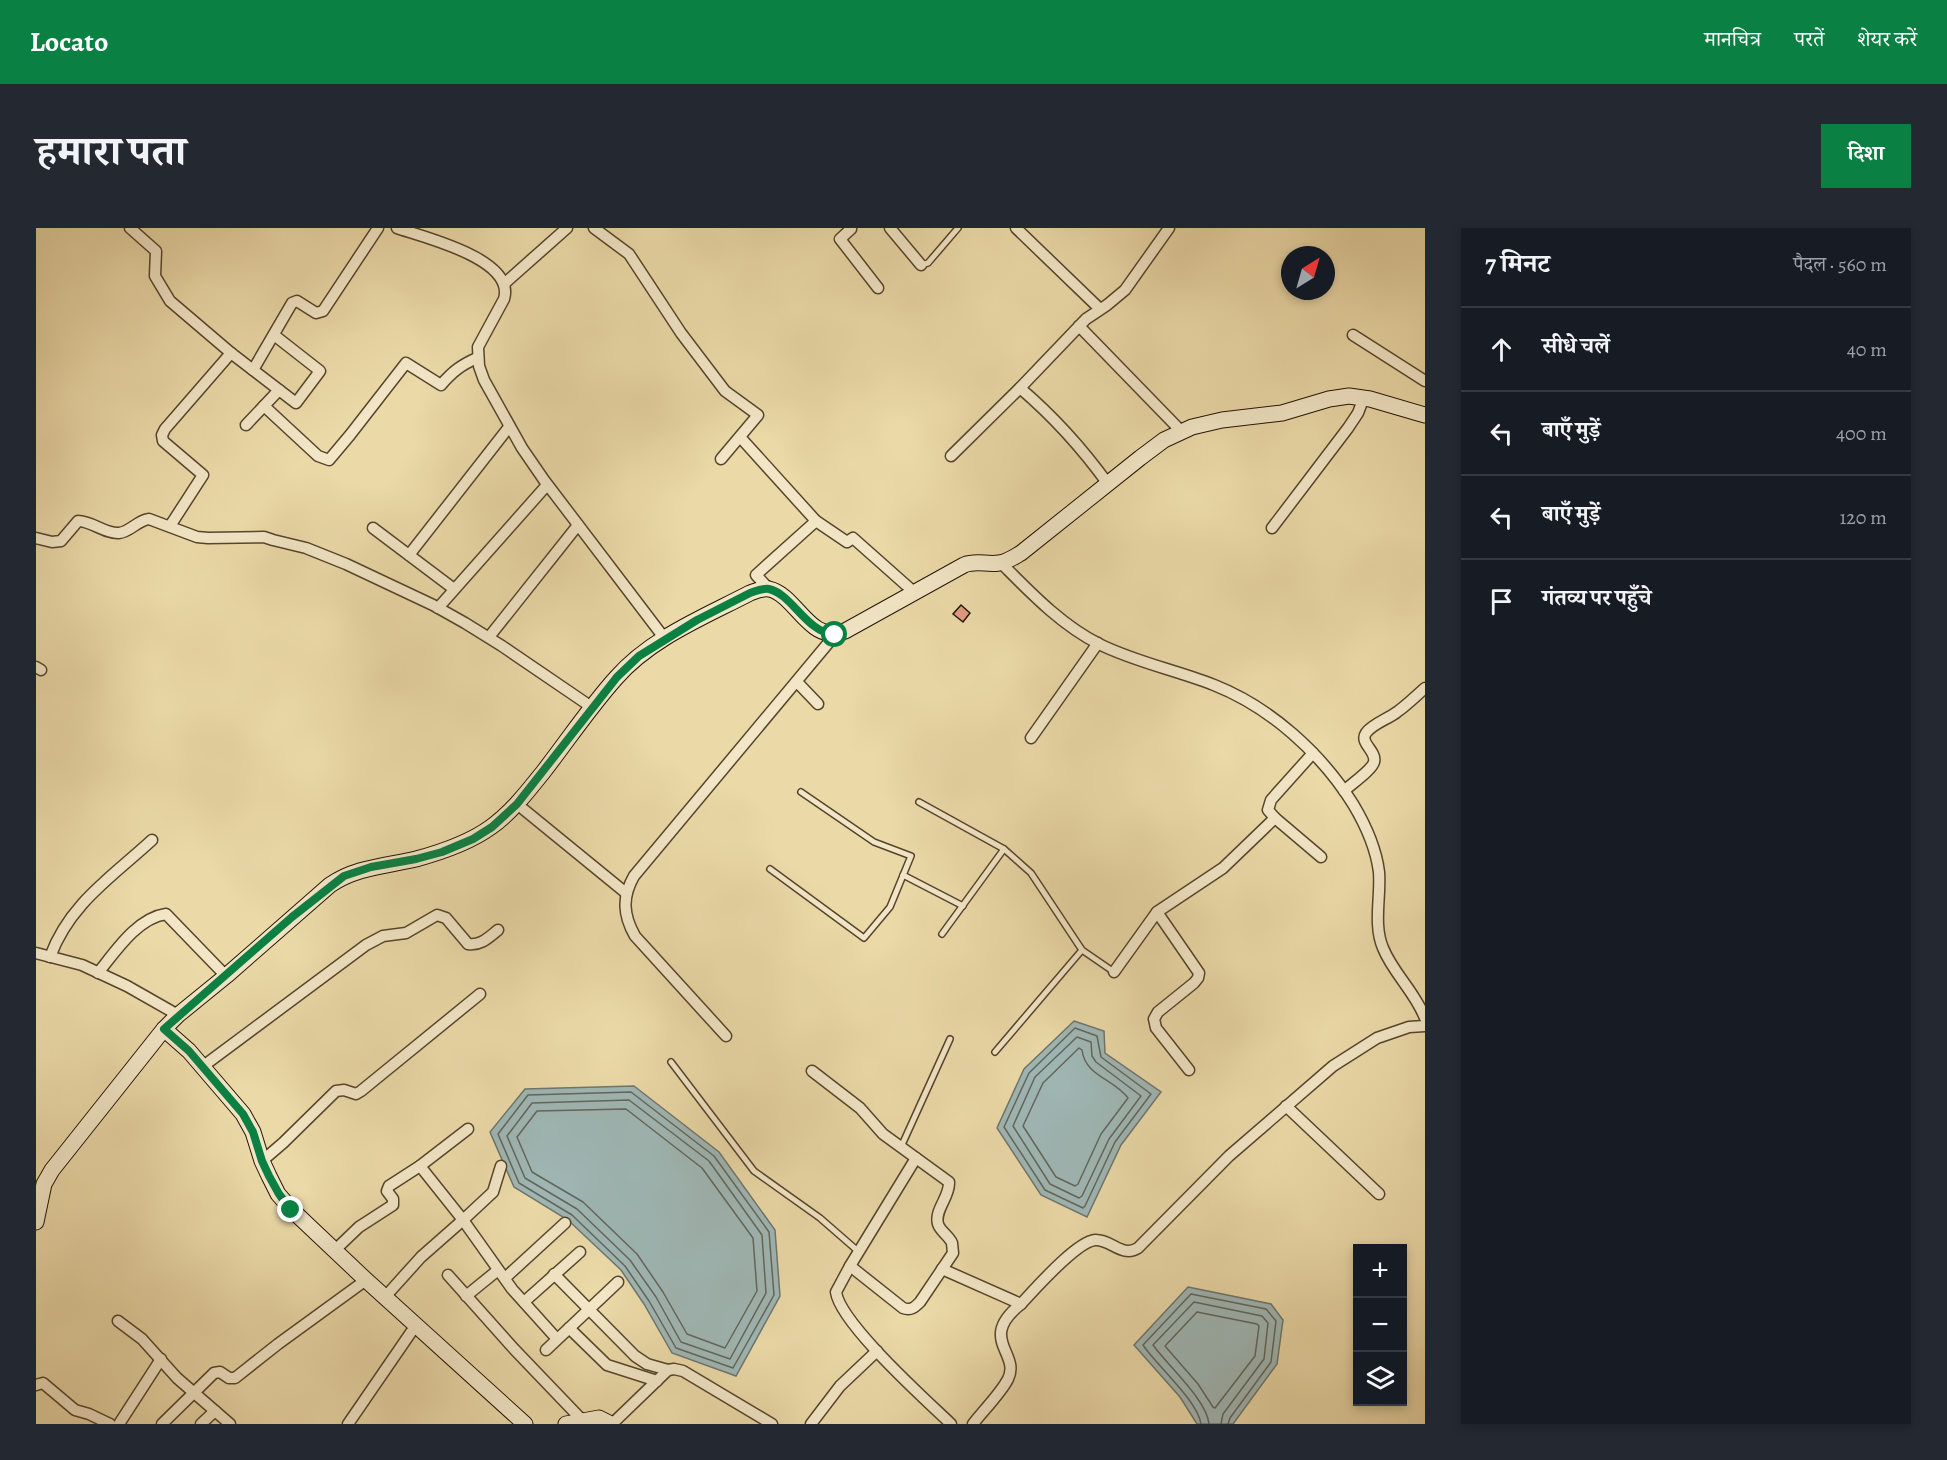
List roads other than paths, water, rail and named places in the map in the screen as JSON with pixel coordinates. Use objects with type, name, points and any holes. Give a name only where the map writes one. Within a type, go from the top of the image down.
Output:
[{"type":"street","points":[[130,228],[142,232],[157,253],[155,276],[170,301],[231,353],[296,403],[320,371],[274,335]]},
{"type":"street","points":[[253,370],[295,300],[316,313],[322,311],[378,228]]},
{"type":"street","points":[[397,228],[447,243],[466,252],[482,262],[505,283],[504,299],[478,347],[477,358],[484,380],[509,427],[548,485],[665,639]]},
{"type":"street","points":[[505,283],[567,228]]},
{"type":"street","points":[[594,228],[629,254],[681,333],[725,391],[758,415],[721,459]]},
{"type":"street","points":[[849,228],[850,230],[840,239],[878,288]]},
{"type":"street","points":[[890,228],[921,265]]},
{"type":"street","points":[[1016,228],[1100,309]]},
{"type":"street","points":[[951,456],[1079,326],[1125,290],[1169,228]]},
{"type":"street","points":[[1079,326],[1181,431]]},
{"type":"street","points":[[1353,334],[1425,381]]},
{"type":"street","points":[[170,526],[203,475],[163,441],[162,435],[231,353]]},
{"type":"street","points":[[264,406],[318,456],[328,460],[406,363],[441,385],[451,372],[462,364],[477,358]]},
{"type":"street","points":[[1020,388],[1057,421],[1107,484]]},
{"type":"street","points":[[246,425],[279,390]]},
{"type":"street","points":[[726,1036],[635,936],[625,914],[624,899],[634,876],[653,852],[835,635],[972,562],[1001,563],[1021,553],[1156,446],[1181,431],[1222,420],[1282,413],[1340,397],[1364,398],[1425,415]]},
{"type":"street","points":[[1272,528],[1348,428],[1364,398]]},
{"type":"street","points":[[410,555],[509,427]]},
{"type":"street","points":[[740,437],[816,521],[847,543],[853,538],[915,593]]},
{"type":"street","points":[[438,608],[548,485]]},
{"type":"street","points":[[36,538],[52,542],[61,541],[78,521],[86,521],[116,534],[149,519],[197,537],[264,537],[306,549],[346,564],[438,608],[489,638],[593,708]]},
{"type":"street","points":[[816,521],[756,575],[769,589],[779,594],[820,631],[835,635]]},
{"type":"street","points":[[489,638],[578,525]]},
{"type":"street","points":[[373,528],[454,589]]},
{"type":"street","points":[[1001,563],[1053,612],[1098,643],[1145,663],[1227,691],[1267,714],[1313,753],[1344,791],[1363,823],[1373,848],[1378,870],[1378,921],[1383,949],[1424,1011]]},
{"type":"street","points":[[36,1222],[44,1184],[52,1170],[164,1029],[178,1015],[299,911],[344,876],[371,867],[442,852],[473,839],[492,827],[517,804],[617,677],[631,663],[665,639],[750,593],[760,589],[769,589]]},
{"type":"street","points":[[1031,738],[1098,643]]},
{"type":"street","points":[[796,682],[818,704]]},
{"type":"street","points":[[1344,791],[1372,766],[1375,760],[1365,742],[1364,737],[1367,731],[1396,713],[1425,688]]},
{"type":"street","points":[[1313,753],[1282,785],[1271,800],[1268,810],[1322,857]]},
{"type":"street","points":[[517,804],[626,893]]},
{"type":"street","points":[[1114,972],[1157,912],[1223,868],[1275,818]]},
{"type":"street","points":[[50,957],[63,928],[74,912],[152,840]]},
{"type":"street","points":[[1157,912],[1199,973],[1198,978],[1158,1012],[1154,1020],[1156,1028],[1189,1070]]},
{"type":"street","points":[[98,973],[137,929],[151,919],[166,914],[226,976]]},
{"type":"street","points":[[202,1067],[355,953],[383,936],[406,933],[437,915],[446,918],[468,944],[483,942],[498,930]]},
{"type":"street","points":[[36,953],[82,965],[127,986],[178,1015]]},
{"type":"street","points":[[262,1161],[336,1091],[344,1090],[352,1094],[361,1091],[480,994]]},
{"type":"street","points":[[973,1424],[1009,1378],[1000,1328],[1012,1311],[1070,1255],[1088,1242],[1096,1240],[1125,1252],[1138,1248],[1205,1179],[1333,1066],[1366,1044],[1409,1027],[1425,1026]]},
{"type":"street","points":[[164,1029],[189,1051],[243,1114],[253,1132],[262,1161],[279,1194],[291,1210],[525,1424]]},
{"type":"street","points":[[812,1071],[851,1100],[883,1134],[949,1182],[948,1192],[937,1218],[939,1227],[950,1238],[953,1248],[950,1258],[914,1308],[908,1310],[903,1308],[850,1266]]},
{"type":"street","points":[[1286,1106],[1379,1194]]},
{"type":"street","points":[[334,1250],[365,1222],[393,1205],[394,1202],[388,1189],[468,1129]]},
{"type":"street","points":[[916,1158],[838,1285],[837,1300],[877,1351],[951,1424]]},
{"type":"street","points":[[420,1166],[463,1220],[501,1274],[558,1339]]},
{"type":"street","points":[[385,1297],[429,1250],[493,1192],[501,1166]]},
{"type":"street","points":[[36,1176],[52,1170]]},
{"type":"street","points":[[466,1296],[501,1274],[565,1223]]},
{"type":"street","points":[[524,1302],[580,1252]]},
{"type":"street","points":[[942,1269],[1021,1304]]},
{"type":"street","points":[[554,1274],[587,1310],[635,1356],[647,1364],[668,1370],[683,1371],[772,1424]]},
{"type":"street","points":[[448,1275],[582,1420]]},
{"type":"street","points":[[162,1424],[192,1392],[217,1371],[232,1378],[239,1375],[366,1280]]},
{"type":"street","points":[[546,1350],[618,1282]]},
{"type":"street","points":[[118,1320],[142,1339],[177,1378],[230,1424]]},
{"type":"street","points":[[348,1424],[416,1325]]},
{"type":"street","points":[[569,1328],[607,1365],[657,1381]]},
{"type":"street","points":[[811,1424],[840,1386],[877,1351]]},
{"type":"street","points":[[119,1424],[161,1359]]},
{"type":"street","points":[[566,1424],[598,1418],[612,1424],[668,1370]]},
{"type":"street","points":[[36,1384],[43,1383],[75,1410],[110,1424]]},
{"type":"street","points":[[201,1424],[215,1411]]},
{"type":"street","points":[[80,1424],[89,1414]]},
{"type":"lane","points":[[921,265],[928,263],[958,228]]},
{"type":"lane","points":[[771,869],[864,938],[890,907],[911,856],[874,842],[801,792]]},
{"type":"lane","points":[[919,802],[1004,849],[1031,873],[1082,950],[1114,972]]},
{"type":"lane","points":[[942,934],[1004,849]]},
{"type":"lane","points":[[903,875],[963,906]]},
{"type":"lane","points":[[995,1053],[1082,950]]},
{"type":"lane","points":[[901,1147],[950,1039]]},
{"type":"lane","points":[[671,1062],[754,1171],[820,1218],[859,1252]]},
{"type":"water","points":[[1074,1021],[1104,1031],[1105,1053],[1161,1092],[1121,1145],[1087,1217],[1041,1195],[997,1128],[1024,1069]]},
{"type":"water","points":[[634,1086],[719,1152],[775,1230],[780,1296],[736,1376],[672,1353],[621,1270],[568,1220],[514,1187],[490,1132],[525,1089]]},
{"type":"water","points":[[1188,1287],[1271,1304],[1283,1320],[1277,1364],[1233,1424],[1197,1424],[1180,1397],[1134,1345]]}]
